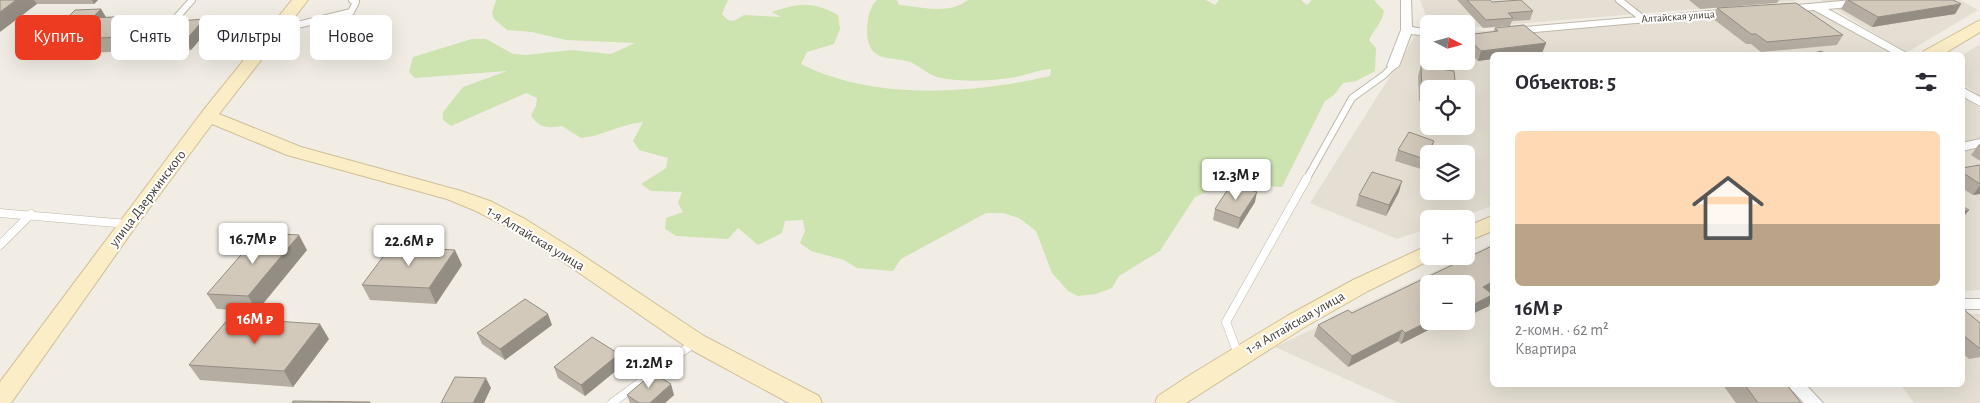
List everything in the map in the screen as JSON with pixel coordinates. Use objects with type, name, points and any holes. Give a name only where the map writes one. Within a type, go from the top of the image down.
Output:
[{"type":"street","name":"улица Дзержинского","points":[[287,15],[300,0]]},
{"type":"street","points":[[1393,66],[1407,30],[1406,0]]},
{"type":"street","points":[[1806,0],[1898,52]]},
{"type":"street","points":[[1777,9],[1890,0]]},
{"type":"street","name":"Алтайская улица","points":[[1496,32],[1642,18],[1748,11]]},
{"type":"street","points":[[1935,52],[1980,25]]},
{"type":"street","points":[[1407,30],[1420,32]]},
{"type":"street","name":"улица Дзержинского","points":[[0,400],[127,224],[251,60]]},
{"type":"street","points":[[1965,93],[1980,102]]},
{"type":"street","name":"1-я Алтайская улица","points":[[208,116],[294,151],[454,195],[482,206],[518,224],[696,342],[810,403]]},
{"type":"street","points":[[1965,146],[1980,143]]},
{"type":"street","points":[[1475,231],[1490,224]]},
{"type":"street","name":"1-я Алтайская улица","points":[[1167,403],[1238,355],[1342,294],[1420,256]]},
{"type":"street","points":[[1965,304],[1980,304]]},
{"type":"street","points":[[1797,387],[1815,403]]},
{"type":"lane","points":[[179,15],[192,0]]},
{"type":"lane","points":[[300,25],[351,12],[356,2],[352,0]]},
{"type":"lane","points":[[1618,0],[1642,18]]},
{"type":"lane","points":[[1238,355],[1226,322],[1352,98],[1388,73],[1393,66]]},
{"type":"lane","points":[[0,213],[31,214],[127,224]]},
{"type":"lane","points":[[0,246],[31,214]]},
{"type":"lane","points":[[612,403],[696,342]]},
{"type":"shaded area","points":[[1420,0],[1796,1],[1475,27],[1475,15],[1426,15]]},
{"type":"shaded area","points":[[1821,0],[1960,0],[1978,10],[1908,52],[1904,52]]},
{"type":"shaded area","points":[[1813,10],[1887,52],[1490,52],[1490,207],[1475,212],[1475,210],[1420,210],[1420,231],[1397,239],[1310,203],[1416,35],[1420,35],[1420,70],[1475,70],[1475,31]]},
{"type":"shaded area","points":[[1980,44],[1980,96],[1965,85],[1965,53]]},
{"type":"shaded area","points":[[1965,99],[1980,108],[1980,290],[1965,291]]},
{"type":"shaded area","points":[[1490,245],[1490,387],[1778,387],[1791,403],[1399,403],[1275,347],[1420,278],[1420,330],[1475,330],[1475,275],[1427,275],[1448,265],[1475,265],[1475,252]]},
{"type":"shaded area","points":[[1965,314],[1980,314],[1980,403],[1914,403],[1902,387],[1965,387]]},
{"type":"green space","points":[[496,0],[728,0],[722,14],[728,20],[734,21],[744,15],[781,17],[772,12],[798,5],[821,7],[838,15],[840,29],[834,44],[807,52],[801,64],[830,76],[860,84],[924,91],[989,87],[1020,82],[1050,76],[1051,69],[1010,78],[958,80],[936,77],[907,61],[880,56],[871,48],[867,32],[870,10],[877,0],[897,0],[899,5],[944,9],[961,5],[968,0],[1206,0],[1215,5],[1219,0],[1301,0],[1307,5],[1312,0],[1374,0],[1384,11],[1369,40],[1376,48],[1375,71],[1356,81],[1343,83],[1334,95],[1325,101],[1282,187],[1226,184],[1195,197],[1160,251],[1119,276],[1112,288],[1096,294],[1078,296],[1068,291],[1052,273],[1036,231],[1019,218],[1003,213],[986,213],[901,259],[893,271],[857,268],[844,260],[811,251],[800,243],[805,231],[803,220],[785,221],[782,233],[758,245],[738,228],[728,239],[676,236],[665,229],[666,218],[683,212],[678,203],[682,192],[651,191],[641,184],[666,168],[668,158],[639,150],[633,141],[643,122],[581,138],[562,126],[544,127],[537,123],[531,115],[536,106],[537,98],[526,93],[451,126],[443,120],[443,112],[463,87],[507,71],[415,78],[409,72],[413,57],[472,39],[486,39],[513,54],[526,55],[571,50],[611,54],[635,43],[566,40],[532,32],[507,30],[494,19],[492,13]]},
{"type":"building","points":[[0,0],[16,0],[0,12]]},
{"type":"building","points":[[1467,0],[1490,0],[1492,2],[1521,0],[1533,11],[1508,13],[1513,18],[1486,20]]},
{"type":"building","points":[[1848,0],[1953,0],[1961,4],[1878,17]]},
{"type":"building","points":[[1796,3],[1843,35],[1767,42],[1756,34],[1751,34],[1717,8]]},
{"type":"building","points":[[101,9],[95,15],[70,15],[75,10]]},
{"type":"building","points":[[111,17],[111,37],[101,38],[101,18]]},
{"type":"building","points":[[199,19],[199,25],[189,36],[189,20]]},
{"type":"building","points":[[1524,25],[1546,43],[1481,51],[1475,45],[1475,34],[1498,31],[1495,28]]},
{"type":"building","points":[[1421,70],[1454,71],[1455,80],[1422,80]]},
{"type":"building","points":[[1409,132],[1434,141],[1432,145],[1420,145],[1420,158],[1398,150]]},
{"type":"building","points":[[1980,165],[1980,184],[1965,174],[1965,168]]},
{"type":"building","points":[[1372,172],[1402,181],[1389,205],[1359,195]]},
{"type":"building","points":[[1232,183],[1257,192],[1240,218],[1215,209]]},
{"type":"building","points":[[260,233],[299,235],[248,296],[207,294]]},
{"type":"building","points":[[391,246],[455,250],[429,288],[362,285]]},
{"type":"building","points":[[1490,247],[1490,283],[1483,287],[1490,292],[1490,296],[1475,304],[1475,275],[1431,275],[1452,265],[1475,265],[1475,254]]},
{"type":"building","points":[[1420,280],[1420,326],[1405,333],[1402,330],[1352,356],[1318,325],[1348,310],[1352,313]]},
{"type":"building","points":[[525,299],[548,314],[500,349],[477,333]]},
{"type":"building","points":[[1965,310],[1980,323],[1979,348],[1965,336]]},
{"type":"building","points":[[229,318],[320,324],[284,371],[189,365]]},
{"type":"building","points":[[592,337],[619,354],[581,385],[554,367]]},
{"type":"building","points":[[653,373],[671,384],[650,403],[639,403],[627,395]]},
{"type":"building","points":[[455,377],[486,378],[473,403],[441,403]]},
{"type":"building","points":[[1746,387],[1789,387],[1801,403],[1758,403]]},
{"type":"building","points":[[293,401],[370,402],[370,403],[292,403]]}]
